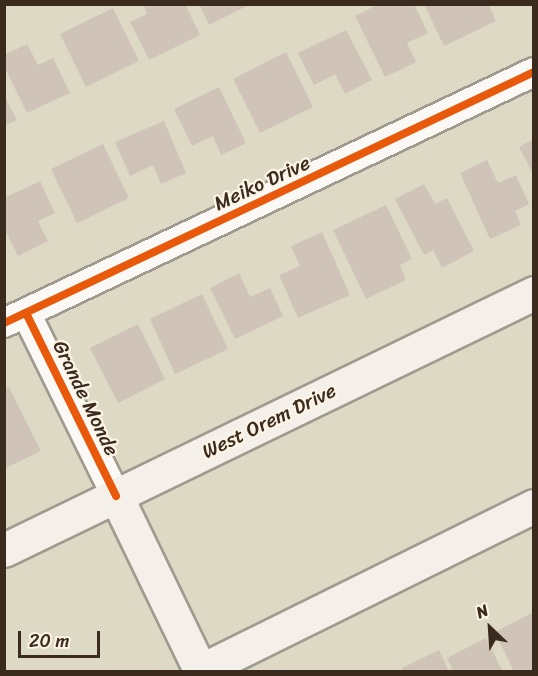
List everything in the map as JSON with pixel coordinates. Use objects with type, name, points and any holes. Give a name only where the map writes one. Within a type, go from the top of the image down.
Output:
[{"type":"main road","name":"West Orem Drive","points":[[4,550],[534,293]]},
{"type":"main road","points":[[116,496],[200,671],[534,506]]},
{"type":"street","name":"Meiko Drive","points":[[15,318],[534,72]]},
{"type":"street","name":"Grande Monde","points":[[15,318],[116,496]]},
{"type":"building","points":[[143,4],[185,4],[200,35],[149,60],[130,22],[147,14]]},
{"type":"building","points":[[199,4],[251,4],[209,25]]},
{"type":"building","points":[[379,4],[414,4],[428,33],[407,43],[416,62],[385,77],[355,16]]},
{"type":"building","points":[[424,4],[488,4],[496,21],[444,46]]},
{"type":"building","points":[[113,8],[139,61],[86,87],[60,34]]},
{"type":"building","points":[[346,30],[372,80],[345,94],[335,74],[314,85],[298,53]]},
{"type":"building","points":[[27,44],[38,65],[53,58],[70,93],[27,113],[4,66],[4,55]]},
{"type":"building","points":[[286,52],[313,107],[260,133],[233,79]]},
{"type":"building","points":[[219,87],[246,143],[221,155],[213,136],[192,146],[174,109]]},
{"type":"building","points":[[4,95],[17,120],[4,126]]},
{"type":"building","points":[[164,121],[186,173],[161,184],[153,165],[130,176],[115,142]]},
{"type":"building","points":[[534,139],[534,176],[519,147]]},
{"type":"building","points":[[103,144],[129,198],[77,223],[51,169]]},
{"type":"building","points":[[487,160],[498,183],[516,175],[529,204],[515,211],[521,225],[490,239],[460,173]]},
{"type":"building","points":[[40,181],[55,213],[38,221],[48,241],[18,256],[4,228],[4,198]]},
{"type":"building","points":[[424,184],[435,204],[447,198],[474,251],[442,268],[433,250],[424,255],[395,199]]},
{"type":"building","points":[[386,205],[412,259],[400,265],[406,280],[366,299],[333,230]]},
{"type":"building","points":[[322,232],[350,295],[298,318],[279,275],[300,266],[291,246]]},
{"type":"building","points":[[239,273],[250,297],[270,288],[283,316],[235,339],[210,288]]},
{"type":"building","points":[[202,294],[228,349],[175,374],[150,319]]},
{"type":"building","points":[[138,324],[165,379],[118,403],[90,348]]},
{"type":"building","points":[[9,387],[41,451],[4,469],[4,389]]},
{"type":"building","points":[[532,613],[534,672],[514,672],[495,632]]},
{"type":"building","points":[[486,638],[503,672],[454,672],[447,658]]},
{"type":"building","points":[[439,650],[449,672],[403,672],[402,668]]},
{"type":"cycle path","points":[[4,323],[534,72]]},
{"type":"cycle path","points":[[26,313],[116,496]]}]
